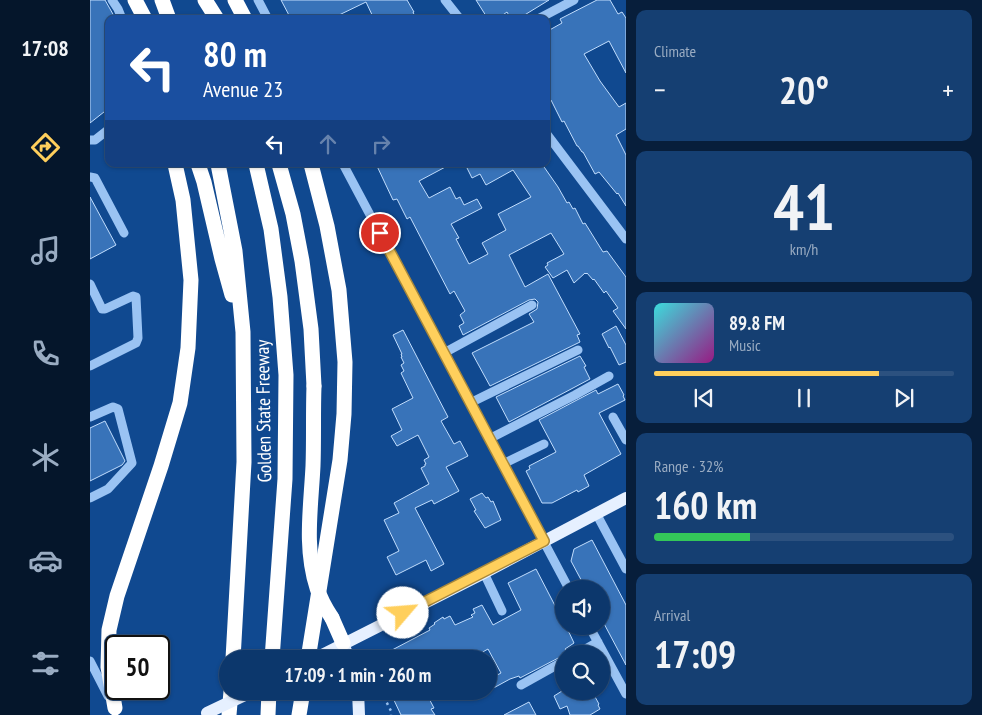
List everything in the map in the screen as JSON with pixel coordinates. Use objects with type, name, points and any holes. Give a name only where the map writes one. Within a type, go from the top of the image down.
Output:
[{"type":"highway","points":[[130,0],[135,15]]},
{"type":"highway","points":[[135,0],[143,15]]},
{"type":"highway","points":[[162,0],[168,15]]},
{"type":"highway","points":[[198,0],[204,15]]},
{"type":"highway","points":[[205,0],[214,15]]},
{"type":"highway","points":[[235,0],[242,15]]},
{"type":"highway","points":[[117,711],[108,667],[109,630],[117,596],[180,403],[188,348],[191,280],[182,200],[176,167]]},
{"type":"highway","points":[[199,167],[243,332]]},
{"type":"highway","name":"Golden State Freeway","points":[[219,167],[235,251],[243,332],[244,462],[234,650]]},
{"type":"highway","name":"Golden State Freeway","points":[[257,167],[271,229],[280,297],[286,375],[285,479],[273,650]]},
{"type":"highway","points":[[280,167],[293,214],[302,261],[311,329],[314,386],[313,464],[309,539],[312,568],[317,589],[344,643]]},
{"type":"highway","points":[[309,650],[340,460],[344,414],[344,362],[339,290],[327,226],[312,167]]},
{"type":"highway","points":[[230,715],[231,700]]},
{"type":"highway","points":[[268,715],[269,700]]},
{"type":"highway","points":[[299,715],[302,700]]},
{"type":"main road","points":[[332,650],[484,573],[626,498]]},
{"type":"main road","points":[[344,643],[346,650]]},
{"type":"main road","points":[[205,714],[234,700]]},
{"type":"main road","points":[[358,700],[359,715]]},
{"type":"street","points":[[112,0],[120,15]]},
{"type":"street","points":[[258,0],[266,15]]},
{"type":"street","points":[[445,0],[457,15]]},
{"type":"street","points":[[546,15],[574,0]]},
{"type":"street","points":[[90,140],[95,140],[105,132]]},
{"type":"street","points":[[550,138],[626,239]]},
{"type":"street","points":[[345,167],[564,580]]},
{"type":"street","points":[[90,176],[95,178],[124,233]]},
{"type":"street","points":[[90,284],[102,309],[105,310],[133,296],[136,297],[138,338],[136,343],[90,366]]},
{"type":"street","points":[[444,353],[532,305]]},
{"type":"street","points":[[470,403],[578,350]]},
{"type":"street","points":[[490,439],[609,376]]},
{"type":"street","points":[[90,417],[113,407],[118,410],[132,463],[108,489],[90,498]]},
{"type":"street","points":[[613,417],[626,440]]},
{"type":"street","points":[[503,464],[544,444]]},
{"type":"street","points":[[596,514],[626,569]]},
{"type":"street","points":[[484,573],[502,611]]},
{"type":"street","points":[[594,635],[626,694]]},
{"type":"street","points":[[593,645],[598,642]]},
{"type":"street","points":[[90,660],[117,711]]},
{"type":"street","points":[[521,685],[555,666]]},
{"type":"path","points":[[386,700],[392,711],[391,715]]},
{"type":"building","points":[[90,0],[105,0],[113,15],[105,15],[105,111],[90,123]]},
{"type":"building","points":[[281,0],[407,0],[414,15],[372,15],[366,2],[339,15],[289,15]]},
{"type":"building","points":[[476,0],[549,0],[525,15],[509,15],[507,12],[503,15],[485,15]]},
{"type":"building","points":[[597,0],[610,0],[618,14],[622,12],[626,18],[626,73],[609,41],[584,54],[600,81],[619,107],[626,103],[626,129],[616,135],[626,155],[626,206],[618,193],[599,172],[595,174],[550,101],[550,30],[562,23],[560,19]]},
{"type":"building","points":[[377,167],[445,167],[419,181],[429,198],[450,187],[456,199],[460,197],[464,205],[477,199],[482,208],[451,224],[459,238],[456,239],[469,264],[488,254],[482,243],[506,230],[498,214],[531,197],[513,170],[486,185],[480,174],[472,178],[466,167],[544,167],[567,203],[569,202],[573,209],[575,208],[583,224],[585,223],[603,252],[607,251],[626,277],[626,329],[613,311],[618,308],[606,291],[604,293],[587,273],[574,283],[567,270],[553,278],[545,267],[548,265],[547,263],[564,254],[551,233],[509,255],[525,287],[548,274],[580,334],[577,335],[580,342],[490,386],[472,353],[534,322],[529,314],[537,309],[538,302],[535,299],[529,300],[463,335],[459,326],[464,323],[460,315],[465,311],[454,291],[450,294],[410,217],[407,219],[397,199],[393,200]]},
{"type":"building","points":[[90,197],[116,245],[90,259]]},
{"type":"building","points":[[616,326],[626,345],[626,362],[619,365],[602,334]]},
{"type":"building","points":[[403,330],[448,417],[441,421],[454,444],[460,441],[468,456],[446,467],[459,491],[434,504],[432,500],[415,508],[444,564],[431,571],[426,560],[396,575],[387,557],[399,551],[384,520],[399,513],[394,503],[429,484],[421,468],[426,464],[424,460],[429,457],[418,435],[397,446],[391,436],[402,430],[392,409],[413,398],[401,373],[404,371],[401,365],[404,363],[393,335]]},
{"type":"building","points":[[580,356],[586,366],[584,367],[590,379],[509,422],[496,397]]},
{"type":"building","points":[[618,384],[625,400],[599,413],[621,454],[584,475],[589,486],[552,503],[542,503],[526,471],[530,469],[529,466],[556,452],[539,420],[596,390],[598,394]]},
{"type":"building","points":[[105,421],[125,461],[122,465],[90,481],[90,428]]},
{"type":"building","points":[[482,493],[491,502],[493,501],[501,520],[485,528],[474,511],[476,510],[470,499]]},
{"type":"building","points":[[592,540],[626,605],[626,665],[610,635],[610,580],[581,580],[571,561],[574,549]]},
{"type":"building","points":[[536,569],[555,606],[555,635],[570,635],[574,643],[571,645],[555,645],[555,660],[520,678],[519,676],[510,679],[497,686],[497,675],[501,673],[497,666],[497,650],[392,650],[430,630],[429,628],[434,623],[443,617],[444,619],[450,616],[455,625],[473,617],[471,615],[475,613],[473,609],[482,605],[493,625],[521,610],[508,583]]},
{"type":"building","points":[[394,700],[430,700],[434,708],[431,709],[435,715],[401,715]]},
{"type":"building","points":[[556,700],[597,700],[600,709],[590,715],[570,715],[567,706],[560,709]]},
{"type":"building","points":[[529,702],[536,715],[504,715]]},
{"type":"route","points":[[380,233],[544,541],[403,613]]}]
